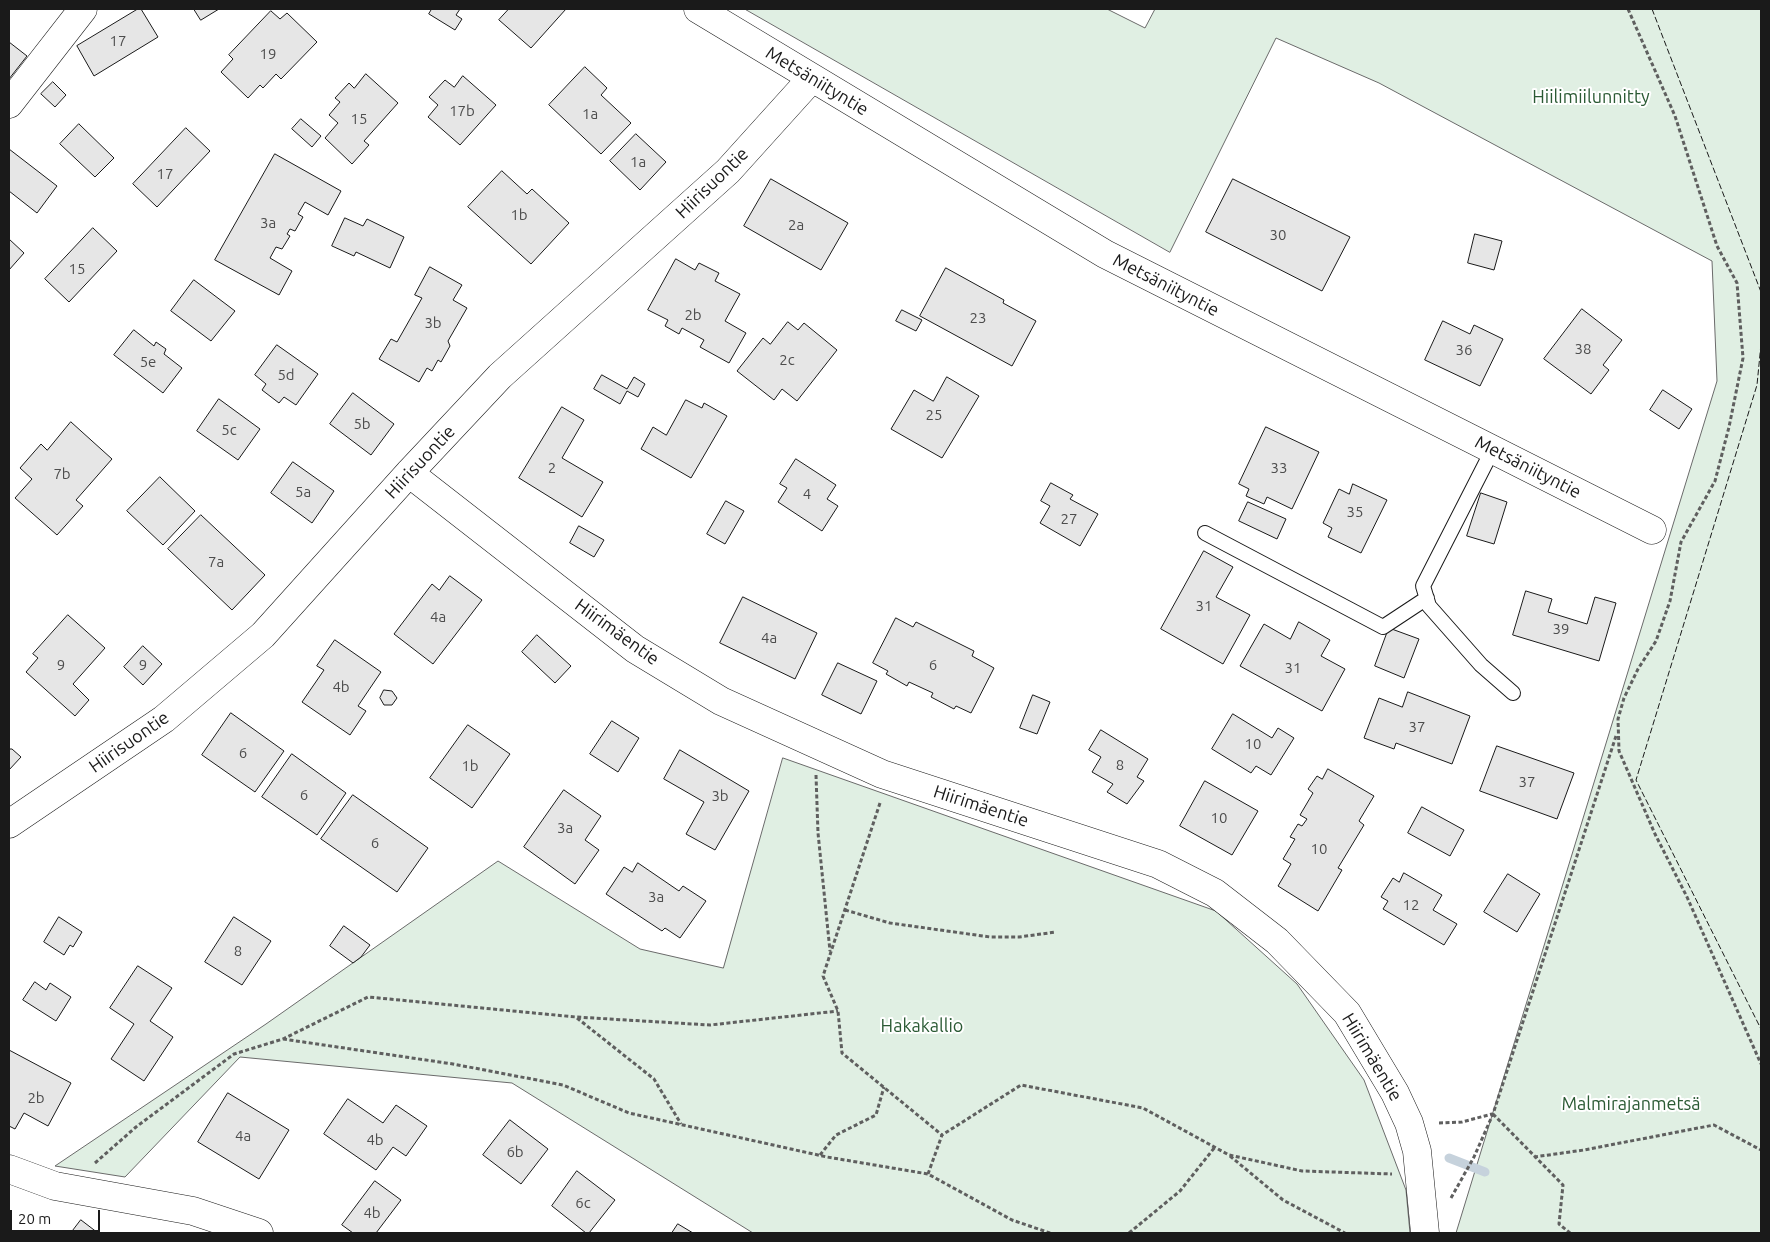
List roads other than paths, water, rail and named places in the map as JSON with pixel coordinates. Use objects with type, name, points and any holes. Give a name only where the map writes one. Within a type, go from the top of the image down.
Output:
[{"type":"street","points":[[9,104],[83,9]]},
{"type":"street","name":"Metsäniityntie","points":[[698,9],[1105,254],[1652,530]]},
{"type":"street","name":"Hiirisuontie","points":[[9,824],[164,719],[263,635],[409,473],[500,376],[728,171],[812,78]]},
{"type":"street","name":"Hiirimäentie","points":[[409,473],[635,648],[721,701],[890,776],[1158,864],[1215,892],[1277,941],[1346,1013],[1395,1093],[1409,1123],[1417,1151],[1425,1227]]},
{"type":"street","points":[[9,1169],[23,1176],[68,1188],[193,1210],[259,1233]]},
{"type":"lane","points":[[1493,449],[1423,586],[1429,606],[1481,665],[1513,693]]},
{"type":"lane","points":[[1205,533],[1383,627],[1427,598]]},
{"type":"waterway","points":[[1449,1158],[1485,1172]]},
{"type":"park label","name":"Hiilimiilunnitty","points":[[1591,97]]},
{"type":"park label","name":"Hakakallio","points":[[922,1026]]},
{"type":"park label","name":"Malmirajanmetsä","points":[[1631,1104]]}]
